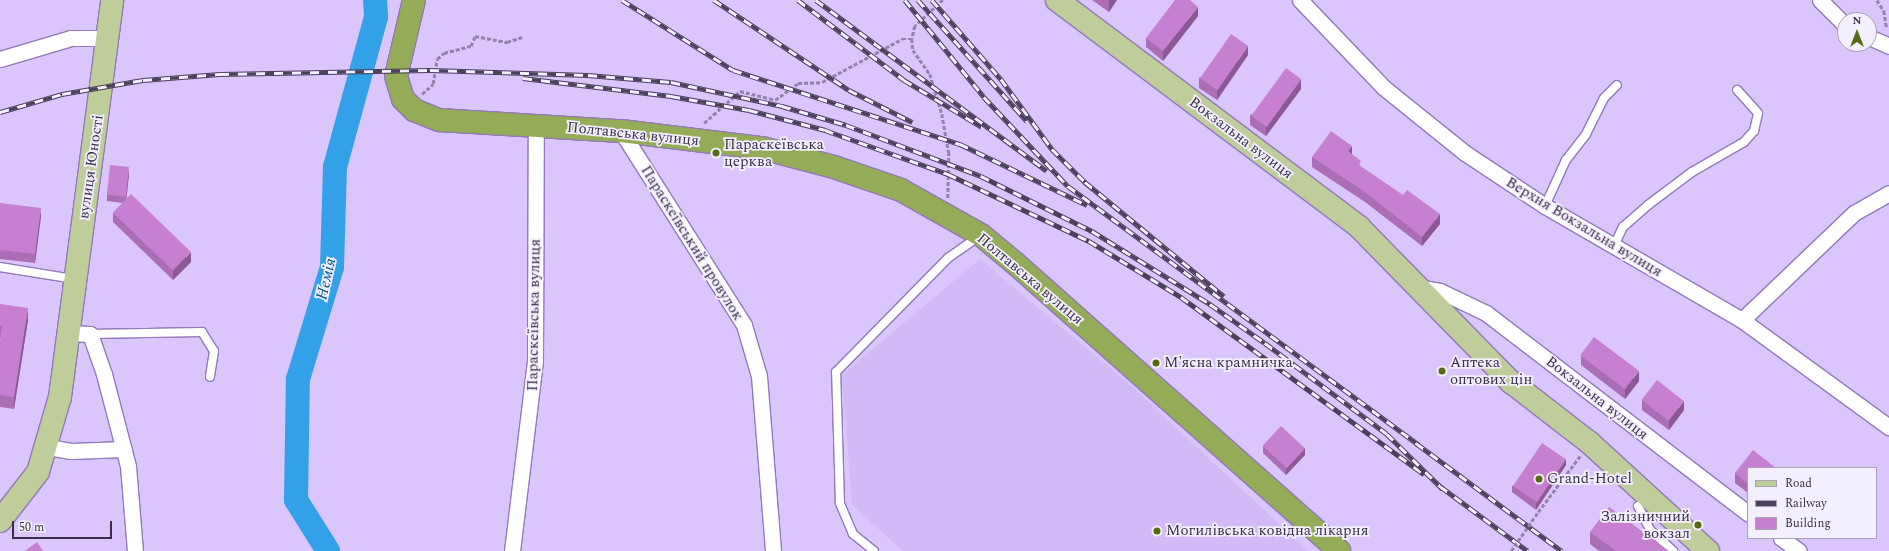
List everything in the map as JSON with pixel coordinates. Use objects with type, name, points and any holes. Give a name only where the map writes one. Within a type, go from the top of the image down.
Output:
[{"type":"highway","name":"Полтавська вулиця","points":[[414,0],[396,76],[398,87],[410,105],[439,120],[621,131],[762,148],[834,167],[901,190],[981,235],[1339,551]]},
{"type":"main road","name":"вулиця Юності","points":[[0,521],[38,472],[48,447],[60,397],[79,334],[75,280],[112,0]]},
{"type":"main road","name":"Вокзальна вулиця","points":[[1057,0],[1359,227],[1416,287],[1511,382],[1569,430],[1590,444],[1708,551]]},
{"type":"main road","name":"Вокзальна вулиця","points":[[1569,430],[1584,451],[1638,506],[1691,551]]},
{"type":"street","name":"Верхня Вокзальна вулиця","points":[[1300,0],[1384,87],[1465,153],[1546,206],[1742,320],[1889,427]]},
{"type":"street","points":[[1820,0],[1837,17]]},
{"type":"street","points":[[0,59],[70,38],[107,38]]},
{"type":"street","points":[[1877,41],[1889,46]]},
{"type":"street","name":"Параскеївська вулиця","points":[[512,551],[535,361],[536,125]]},
{"type":"street","name":"Параскеївський провулок","points":[[621,131],[744,325],[759,376],[773,551]]},
{"type":"street","points":[[1742,320],[1854,213],[1889,193]]},
{"type":"street","name":"Вокзальна вулиця","points":[[1416,287],[1440,291],[1486,313],[1747,512]]},
{"type":"street","name":"вулиця Юності","points":[[79,334],[124,449],[135,551]]},
{"type":"street","points":[[48,447],[70,451],[124,449]]},
{"type":"street","points":[[1782,539],[1799,551]]},
{"type":"lane","points":[[1546,206],[1566,160],[1586,134],[1604,98],[1617,85]]},
{"type":"lane","points":[[1614,246],[1623,227],[1648,205],[1692,172],[1744,142],[1754,131],[1758,114],[1738,90]]},
{"type":"lane","points":[[874,551],[853,534],[840,503],[836,372],[948,258],[981,235]]},
{"type":"lane","points":[[0,267],[75,280]]},
{"type":"lane","points":[[79,334],[202,332],[214,351],[210,377]]},
{"type":"lane","points":[[1638,506],[1650,530],[1673,551]]},
{"type":"path","points":[[943,0],[915,26],[912,39],[913,50],[930,74],[942,114],[949,152],[948,199],[959,223]]},
{"type":"path","points":[[1877,0],[1884,11],[1889,46]]},
{"type":"path","points":[[410,105],[434,84],[437,59],[444,53],[471,46],[475,36],[507,42],[522,37]]},
{"type":"path","points":[[693,139],[698,128],[740,91],[775,100],[798,83],[822,82],[902,39],[912,39]]},
{"type":"path","points":[[1511,551],[1584,451]]},
{"type":"shaded area","points":[[980,259],[1129,384],[1308,551],[903,551],[852,505],[842,375]]},
{"type":"building","points":[[1175,0],[1190,0],[1198,7],[1163,51],[1146,38]]},
{"type":"building","points":[[1231,34],[1248,46],[1217,90],[1200,78]]},
{"type":"building","points":[[1286,68],[1301,79],[1267,127],[1251,116]]},
{"type":"building","points":[[1331,131],[1352,146],[1348,151],[1361,161],[1359,165],[1403,195],[1407,190],[1440,214],[1422,237],[1365,192],[1312,157]]},
{"type":"building","points":[[110,165],[129,167],[126,197],[107,195]]},
{"type":"building","points":[[131,194],[191,252],[173,270],[113,213]]},
{"type":"building","points":[[0,203],[41,208],[35,254],[0,250]]},
{"type":"building","points":[[0,304],[28,308],[14,397],[0,395],[0,342],[2,326],[0,326]]},
{"type":"building","points":[[1594,337],[1639,371],[1625,389],[1580,355]]},
{"type":"building","points":[[1657,380],[1684,401],[1668,421],[1642,400]]},
{"type":"building","points":[[1281,426],[1305,449],[1287,468],[1263,446]]},
{"type":"building","name":"Grand-Hotel","points":[[1542,443],[1566,459],[1537,502],[1513,486]]},
{"type":"building","points":[[1753,450],[1775,467],[1747,467],[1747,483],[1735,473]]},
{"type":"building","points":[[1609,507],[1669,551],[1616,551],[1590,532]]},
{"type":"building","points":[[37,542],[43,551],[25,551]]},
{"type":"waterway","name":"Немія","points":[[328,551],[296,500],[298,379],[332,267],[335,167],[376,17],[375,0]]},
{"type":"railway","points":[[622,0],[733,70],[960,144],[1087,205]]},
{"type":"railway","points":[[714,0],[849,90],[912,122]]},
{"type":"railway","points":[[798,0],[904,80],[982,127]]},
{"type":"railway","points":[[816,0],[1047,171]]},
{"type":"railway","points":[[905,0],[984,97],[1068,186],[1419,445]]},
{"type":"railway","points":[[918,0],[1027,121]]},
{"type":"railway","points":[[932,0],[1001,79],[1052,149],[1085,182],[1224,296]]},
{"type":"railway","points":[[0,112],[62,94],[143,80],[220,74],[430,70],[588,75],[671,82],[782,106],[846,125],[981,176],[1092,231],[1210,304],[1265,343],[1387,434],[1443,489]]},
{"type":"railway","points":[[523,78],[671,96],[749,110],[825,130],[948,174],[1089,241],[1181,297],[1424,474]]},
{"type":"railway","points":[[1416,443],[1562,551]]},
{"type":"railway","points":[[1440,486],[1528,551]]},
{"type":"place","name":"Параскеївська церква","points":[[716,153]]},
{"type":"place","name":"М'ясна крамничка","points":[[1156,363]]},
{"type":"place","name":"Аптека оптових цін","points":[[1442,371]]},
{"type":"place","name":"Grand-Hotel","points":[[1539,479]]},
{"type":"place","name":"Залізничний вокзал","points":[[1698,525]]},
{"type":"place","name":"Могилівська ковідна лікарня","points":[[1157,531]]}]
